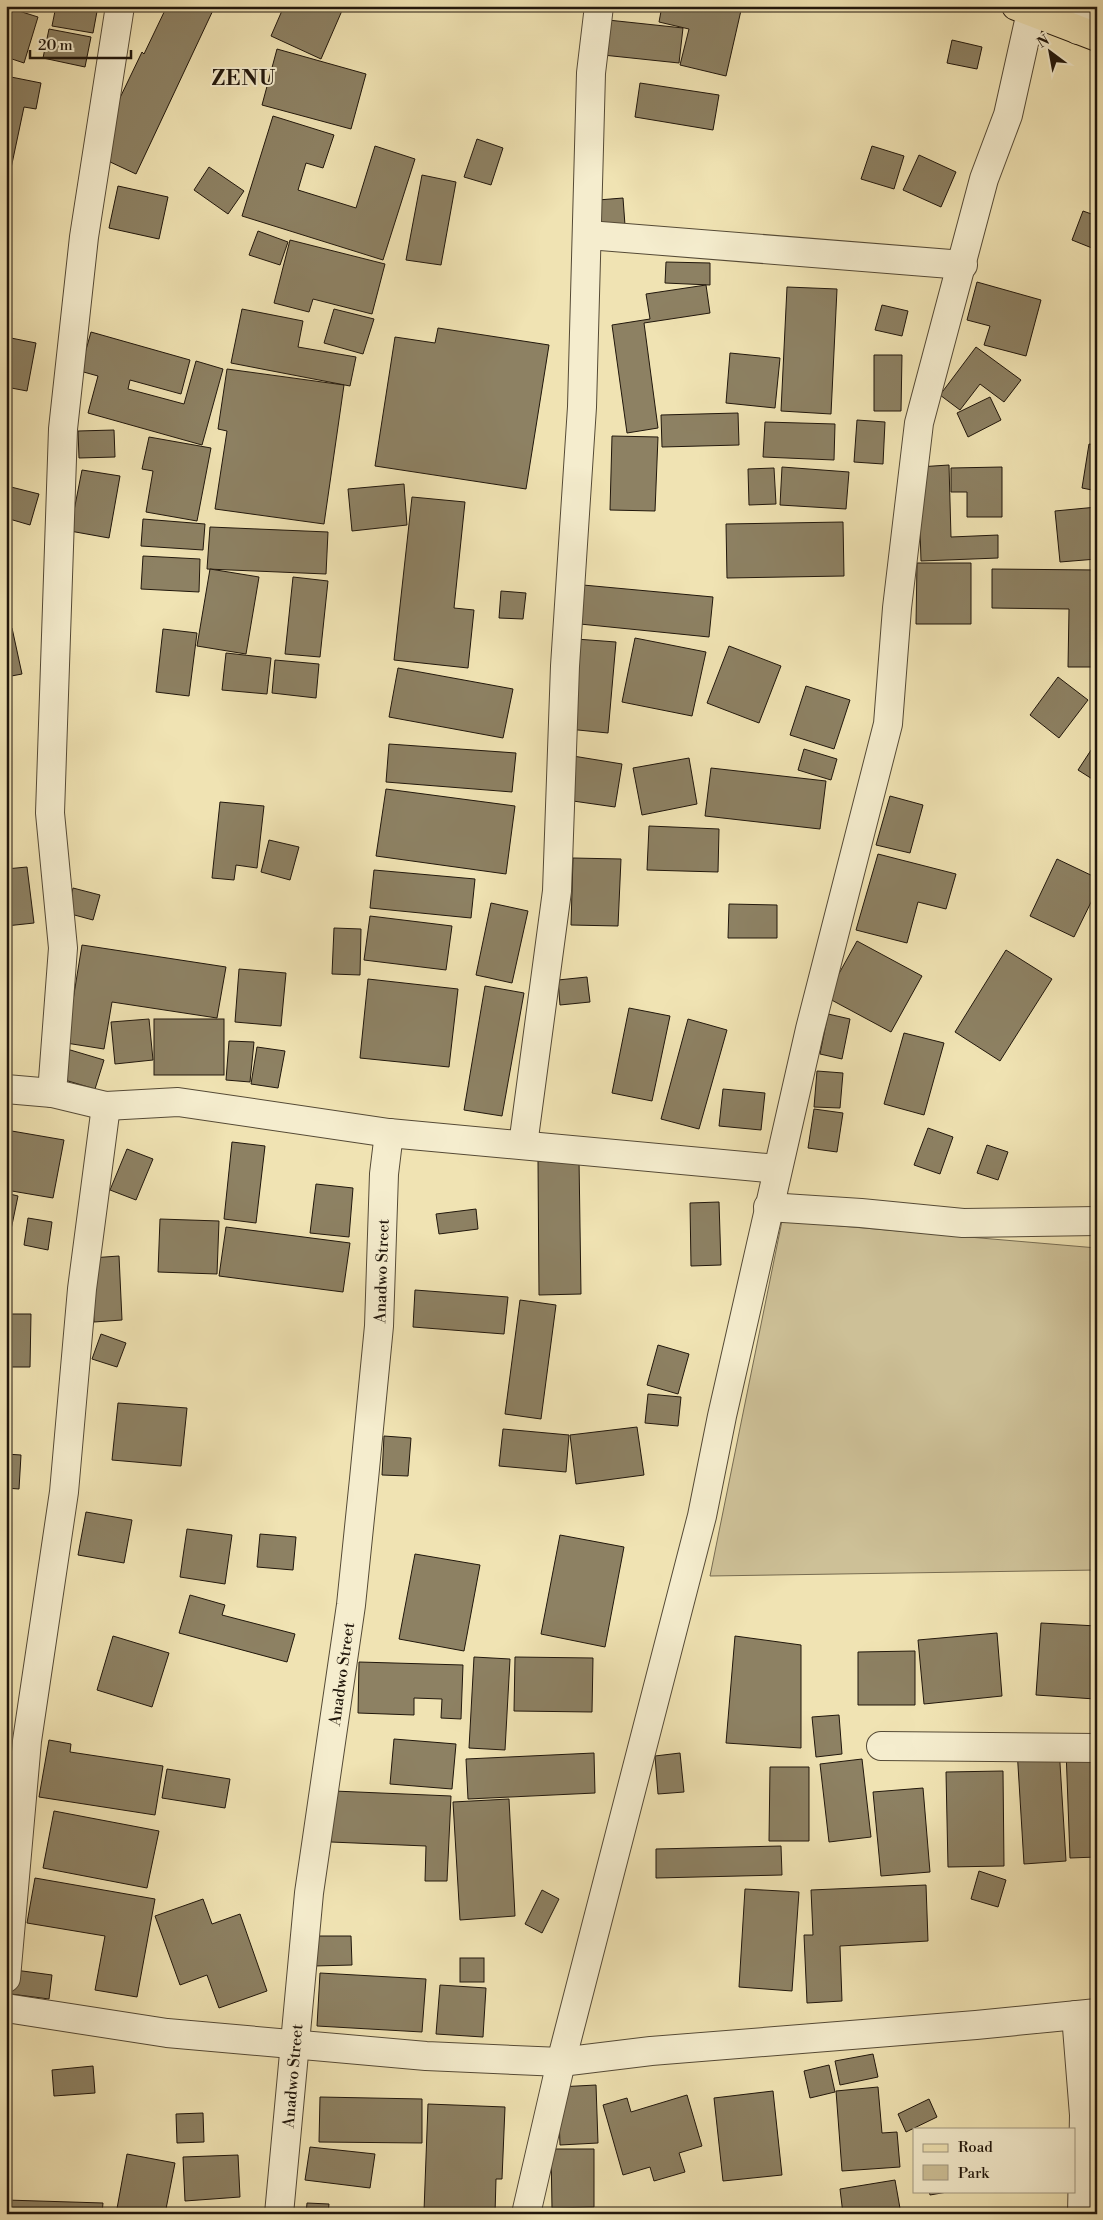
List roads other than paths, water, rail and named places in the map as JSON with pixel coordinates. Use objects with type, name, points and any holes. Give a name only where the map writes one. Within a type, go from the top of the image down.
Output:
[{"type":"main road","points":[[1023,9],[1086,24]]},
{"type":"street","points":[[52,1093],[63,948],[50,813],[63,430],[84,237],[120,6]]},
{"type":"street","points":[[523,1145],[557,891],[565,666],[582,407],[591,73],[599,6]]},
{"type":"street","points":[[526,2214],[561,2062],[702,1516],[768,1207],[810,1030],[888,724],[897,608],[919,423],[963,265],[984,179],[1008,115],[1023,9]]},
{"type":"street","points":[[588,235],[963,265]]},
{"type":"street","points":[[6,1089],[52,1093],[106,1106],[178,1102],[389,1133],[777,1169]]},
{"type":"street","points":[[6,1978],[26,1741],[64,1492],[82,1289],[106,1106]]},
{"type":"street","name":"Anadwo Street","points":[[279,2214],[309,1893],[349,1615],[359,1528],[379,1326],[384,1174],[389,1133]]},
{"type":"street","points":[[768,1207],[861,1213],[963,1223],[1097,1221]]},
{"type":"street","points":[[880,1746],[1097,1748]]},
{"type":"street","points":[[6,2008],[167,2033],[426,2056],[561,2062],[651,2051],[976,2025],[1086,2014],[1082,2214]]},
{"type":"district","name":"ZENU","points":[[244,78]]}]
